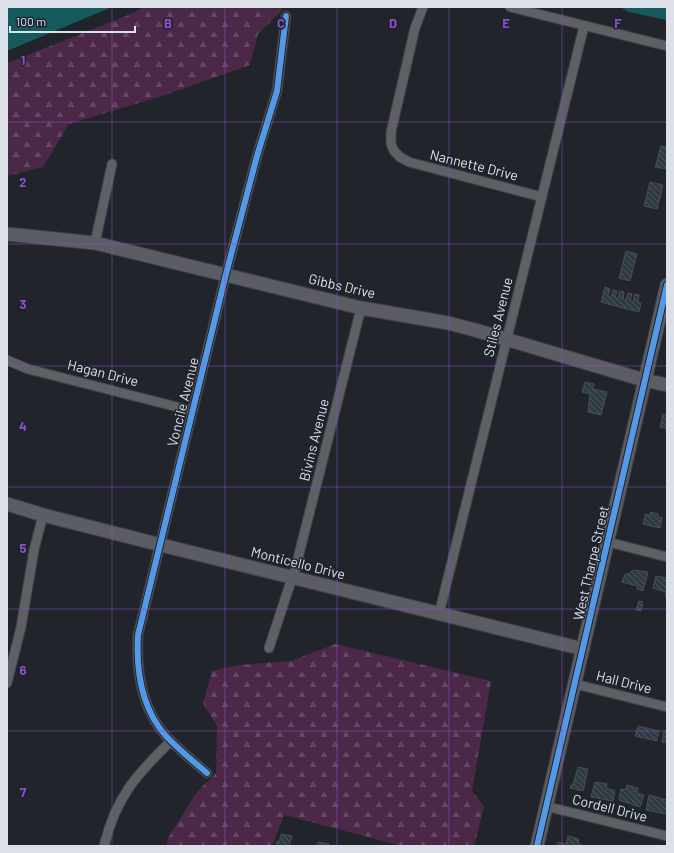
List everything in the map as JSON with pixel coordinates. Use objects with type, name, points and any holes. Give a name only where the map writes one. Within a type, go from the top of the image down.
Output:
[{"type":"street","name":"Nannette Drive","points":[[423,7],[415,28],[391,132],[391,144],[400,158],[422,166],[542,196]]},
{"type":"street","points":[[510,7],[667,46]]},
{"type":"street","name":"Voncile Avenue","points":[[207,773],[165,735],[149,708],[139,679],[136,660],[138,635],[226,274],[257,156],[277,91],[286,16]]},
{"type":"street","name":"Stiles Avenue","points":[[439,614],[584,26]]},
{"type":"street","points":[[95,243],[112,164]]},
{"type":"street","name":"Gibbs Drive","points":[[7,234],[95,243],[361,308],[448,323],[644,380],[667,384]]},
{"type":"street","name":"West Tharpe Street","points":[[537,846],[667,285]]},
{"type":"street","name":"Bivins Avenue","points":[[269,648],[293,578],[361,308]]},
{"type":"street","name":"Hagan Drive","points":[[7,360],[28,369],[193,411]]},
{"type":"street","name":"Monticello Drive","points":[[7,504],[43,515],[161,545],[583,649]]},
{"type":"street","points":[[7,683],[21,627],[34,550],[43,515]]},
{"type":"street","points":[[608,542],[667,557]]},
{"type":"street","name":"Hall Drive","points":[[575,684],[667,707]]},
{"type":"street","points":[[104,846],[112,819],[125,791],[146,766],[171,741]]},
{"type":"street","name":"Cordell Drive","points":[[546,806],[667,836]]},
{"type":"green space","points":[[145,7],[281,7],[282,10],[258,34],[250,65],[162,96],[69,124],[43,167],[7,176],[7,63]]},
{"type":"green space","points":[[335,644],[491,681],[472,791],[484,806],[474,846],[402,846],[284,815],[272,846],[166,846],[168,838],[197,792],[216,773],[217,726],[203,703],[212,671],[238,665],[291,661]]},
{"type":"water","points":[[7,7],[112,7],[7,51]]},
{"type":"water","points":[[620,7],[667,7],[667,20],[629,12]]},
{"type":"building","points":[[661,146],[667,147],[667,169],[655,167]]},
{"type":"building","points":[[650,182],[663,185],[657,209],[644,206]]},
{"type":"building","points":[[626,251],[637,254],[630,281],[619,278]]},
{"type":"building","points":[[605,287],[610,289],[608,297],[611,297],[613,290],[617,291],[615,298],[618,298],[620,291],[624,292],[623,300],[626,300],[628,293],[632,294],[630,301],[633,302],[635,294],[639,295],[638,303],[641,303],[639,312],[601,302]]},
{"type":"building","points":[[585,382],[594,384],[592,391],[594,389],[607,392],[601,415],[588,412],[590,394],[582,392]]},
{"type":"building","points":[[663,414],[667,415],[667,429],[660,427]]},
{"type":"building","points":[[651,512],[658,514],[658,517],[662,518],[660,528],[643,524],[645,514],[650,515]]},
{"type":"building","points":[[633,570],[648,572],[643,591],[637,589],[637,586],[622,582],[625,574],[628,574]]},
{"type":"building","points":[[656,576],[667,578],[667,596],[665,596],[666,592],[653,588]]},
{"type":"building","points":[[639,601],[643,602],[641,611],[636,610]]},
{"type":"building","points":[[638,726],[659,731],[657,741],[635,736]]},
{"type":"building","points":[[664,731],[667,732],[667,743],[662,742]]},
{"type":"building","points":[[578,767],[588,769],[583,791],[570,788],[571,785],[573,785]]},
{"type":"building","points":[[595,782],[607,784],[606,788],[615,791],[613,801],[591,797]]},
{"type":"building","points":[[627,785],[638,788],[637,793],[644,795],[640,807],[619,800],[621,789],[625,790]]},
{"type":"building","points":[[649,795],[667,800],[667,814],[646,810]]},
{"type":"building","points":[[281,834],[292,836],[289,846],[276,846],[277,841],[279,842]]},
{"type":"building","points":[[568,836],[579,839],[578,844],[585,846],[557,846],[558,842],[566,844]]},
{"type":"building","points":[[318,842],[329,844],[329,846],[317,846]]},
{"type":"cycle path","points":[[207,773],[166,736],[151,713],[139,675],[138,635],[226,274],[257,156],[277,91],[286,16]]},
{"type":"cycle path","points":[[537,846],[667,285]]}]
